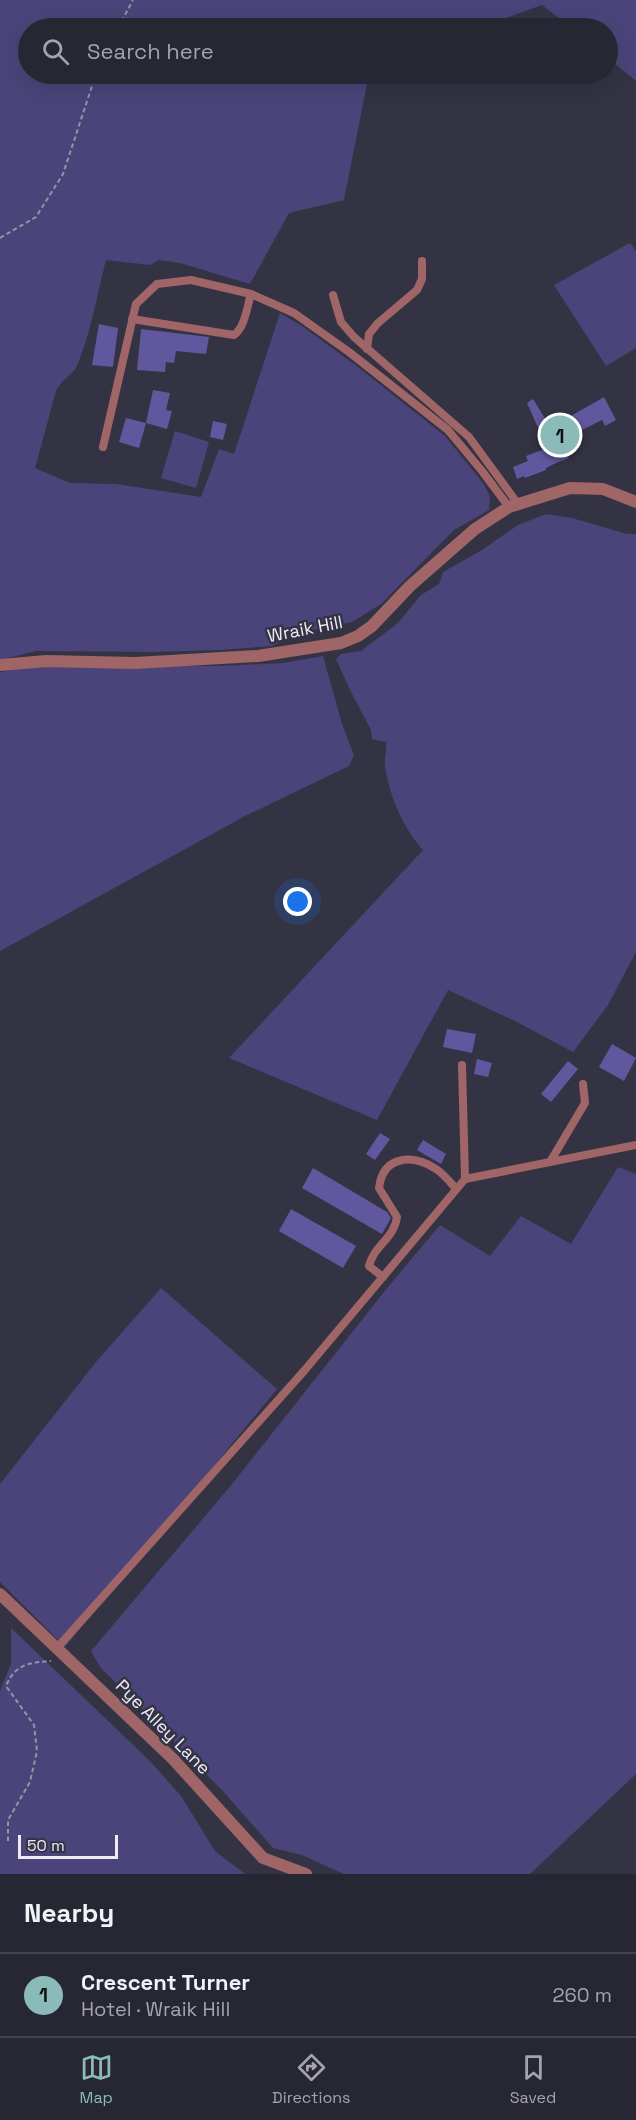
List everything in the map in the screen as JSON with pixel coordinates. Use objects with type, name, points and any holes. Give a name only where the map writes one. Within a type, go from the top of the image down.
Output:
[{"type":"street","name":"Wraik Hill","points":[[0,665],[46,660],[135,663],[258,656],[341,643],[358,636],[372,626],[410,586],[475,529],[513,506],[570,488],[603,489],[636,502]]},
{"type":"street","name":"Pye Alley Lane","points":[[0,1594],[173,1759],[263,1858],[306,1874]]},
{"type":"lane","points":[[367,349],[369,334],[378,323],[417,290],[422,279],[422,261]]},
{"type":"lane","points":[[103,447],[136,304],[157,284],[191,280],[251,294],[294,313],[349,352],[448,430],[513,506]]},
{"type":"lane","points":[[132,319],[234,335],[242,322],[251,294]]},
{"type":"lane","points":[[333,295],[341,322],[367,349],[469,437],[513,506]]},
{"type":"lane","points":[[462,1065],[465,1179]]},
{"type":"lane","points":[[550,1162],[585,1103],[583,1084]]},
{"type":"lane","points":[[61,1652],[304,1371],[465,1179],[636,1145]]},
{"type":"lane","points":[[382,1277],[369,1266],[372,1254],[395,1228],[397,1217],[379,1188],[382,1174],[392,1164],[404,1159],[415,1160],[439,1170],[456,1189]]},
{"type":"path","points":[[123,18],[133,0]]},
{"type":"path","points":[[0,238],[36,217],[63,174],[93,84]]},
{"type":"path","points":[[8,1840],[8,1820],[30,1782],[37,1751],[34,1725],[6,1686],[10,1676],[28,1662],[50,1661],[61,1652]]},
{"type":"shaded area","points":[[0,0],[636,0],[636,81],[618,66],[618,18],[559,18],[542,5],[506,18],[18,18],[18,84],[367,84],[344,200],[289,213],[250,284],[180,263],[159,260],[150,265],[106,260],[82,353],[75,369],[56,391],[35,468],[70,483],[116,484],[201,497],[219,449],[234,454],[280,313],[302,326],[358,367],[445,436],[483,483],[490,496],[489,510],[454,530],[381,604],[352,622],[297,633],[272,646],[154,652],[36,651],[0,660]]},
{"type":"shaded area","points":[[630,243],[636,251],[636,348],[606,366],[554,285]]},
{"type":"shaded area","points":[[175,431],[209,442],[196,488],[161,478]]},
{"type":"shaded area","points":[[546,514],[572,518],[627,534],[636,534],[636,952],[608,1005],[573,1052],[517,1022],[448,990],[377,1120],[229,1058],[423,850],[409,832],[394,800],[385,766],[386,742],[372,739],[371,730],[336,659],[341,654],[361,651],[398,623],[421,595],[439,584],[443,572],[482,550],[518,525]]},
{"type":"shaded area","points":[[323,656],[342,724],[354,755],[349,766],[245,816],[0,951],[0,672],[44,665],[220,666],[283,663]]},
{"type":"shaded area","points":[[618,1167],[636,1174],[636,1774],[530,1874],[344,1874],[302,1855],[273,1848],[221,1789],[100,1667],[91,1651],[228,1489],[440,1225],[490,1256],[521,1216],[571,1244]]},
{"type":"shaded area","points":[[161,1288],[277,1389],[65,1647],[0,1582],[0,1484],[96,1362]]},
{"type":"shaded area","points":[[11,1628],[151,1762],[181,1796],[215,1851],[245,1874],[0,1874],[0,1691],[11,1664]]},
{"type":"building","points":[[99,324],[118,328],[113,367],[92,365]]},
{"type":"building","points":[[141,329],[209,337],[206,354],[176,351],[174,363],[166,362],[165,372],[137,370]]},
{"type":"building","points":[[153,390],[170,393],[166,410],[172,411],[167,429],[146,423]]},
{"type":"building","points":[[604,397],[616,420],[605,426],[602,420],[578,432],[581,438],[564,447],[569,458],[546,470],[517,479],[513,467],[528,461],[526,456],[547,448],[527,403],[533,399],[549,425],[569,414],[571,416]]},
{"type":"building","points":[[126,418],[146,423],[139,448],[119,442]]},
{"type":"building","points":[[213,421],[227,424],[223,440],[210,437]]},
{"type":"building","points":[[447,1029],[476,1034],[472,1053],[443,1047]]},
{"type":"building","points":[[612,1044],[636,1058],[624,1081],[599,1067]]},
{"type":"building","points":[[477,1059],[492,1063],[488,1077],[474,1074]]},
{"type":"building","points":[[568,1061],[578,1069],[551,1102],[541,1094]]},
{"type":"building","points":[[380,1133],[390,1139],[375,1160],[366,1154]]},
{"type":"building","points":[[423,1140],[446,1154],[441,1164],[417,1150]]},
{"type":"building","points":[[313,1168],[387,1212],[391,1218],[382,1234],[302,1188]]},
{"type":"building","points":[[291,1209],[356,1246],[343,1268],[279,1231]]},
{"type":"place","name":"Crescent Turner","points":[[560,435]]}]
